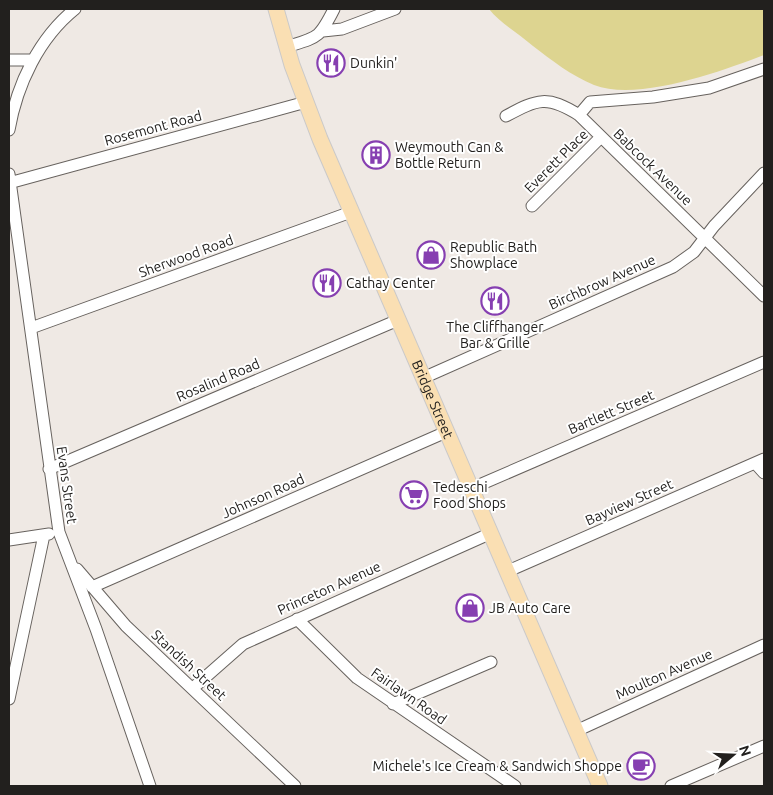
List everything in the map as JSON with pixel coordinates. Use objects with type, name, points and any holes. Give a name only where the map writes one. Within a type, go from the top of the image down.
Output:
[{"type":"main road","name":"Bridge Street","points":[[276,9],[286,47],[306,102],[351,212],[489,534],[600,786]]},
{"type":"street","points":[[9,130],[17,96],[34,60],[50,35],[73,9]]},
{"type":"street","points":[[286,47],[317,36],[323,31],[334,9]]},
{"type":"street","points":[[323,31],[342,30],[395,9]]},
{"type":"street","points":[[9,60],[34,60]]},
{"type":"street","points":[[579,115],[590,102],[653,97],[709,88],[764,69]]},
{"type":"street","name":"Babcock Avenue","points":[[506,116],[541,100],[560,104],[579,115],[764,296]]},
{"type":"street","name":"Rosemont Road","points":[[9,183],[306,102]]},
{"type":"street","name":"Everett Place","points":[[532,206],[601,137]]},
{"type":"street","name":"Birchbrow Avenue","points":[[423,378],[673,267],[694,252],[704,238],[764,173]]},
{"type":"street","name":"Evans Street","points":[[9,174],[59,532],[96,629],[150,786]]},
{"type":"street","name":"Sherwood Road","points":[[31,328],[351,212]]},
{"type":"street","name":"Rosalind Road","points":[[49,469],[398,320]]},
{"type":"street","name":"Bartlett Street","points":[[470,489],[764,362]]},
{"type":"street","name":"Johnson Road","points":[[92,587],[446,432]]},
{"type":"street","points":[[760,461],[764,473]]},
{"type":"street","name":"Bayview Street","points":[[506,572],[760,461]]},
{"type":"street","points":[[9,540],[59,532]]},
{"type":"street","name":"Princeton Avenue","points":[[193,688],[243,644],[489,534]]},
{"type":"street","points":[[9,699],[44,535]]},
{"type":"street","name":"Standish Street","points":[[69,560],[126,626],[295,786]]},
{"type":"street","name":"Fairlawn Road","points":[[297,619],[357,678],[514,786]]},
{"type":"street","name":"Moulton Avenue","points":[[576,731],[764,645]]},
{"type":"street","points":[[393,704],[491,662]]},
{"type":"street","points":[[671,786],[764,746]]},
{"type":"shaded area","points":[[489,9],[764,9],[764,55],[726,69],[680,82],[633,90],[612,89],[594,85],[562,67],[504,24]]},
{"type":"place","name":"Dunkin'","points":[[331,63]]},
{"type":"place","name":"Weymouth Can & Bottle Return","points":[[376,155]]},
{"type":"place","name":"Republic Bath Showplace","points":[[431,255]]},
{"type":"place","name":"Cathay Center","points":[[327,283]]},
{"type":"place","name":"The Cliffhanger Bar & Grille","points":[[495,301]]},
{"type":"place","name":"Tedeschi Food Shops","points":[[414,495]]},
{"type":"place","name":"JB Auto Care","points":[[470,608]]},
{"type":"place","name":"Michele's Ice Cream & Sandwich Shoppe","points":[[641,766]]}]
